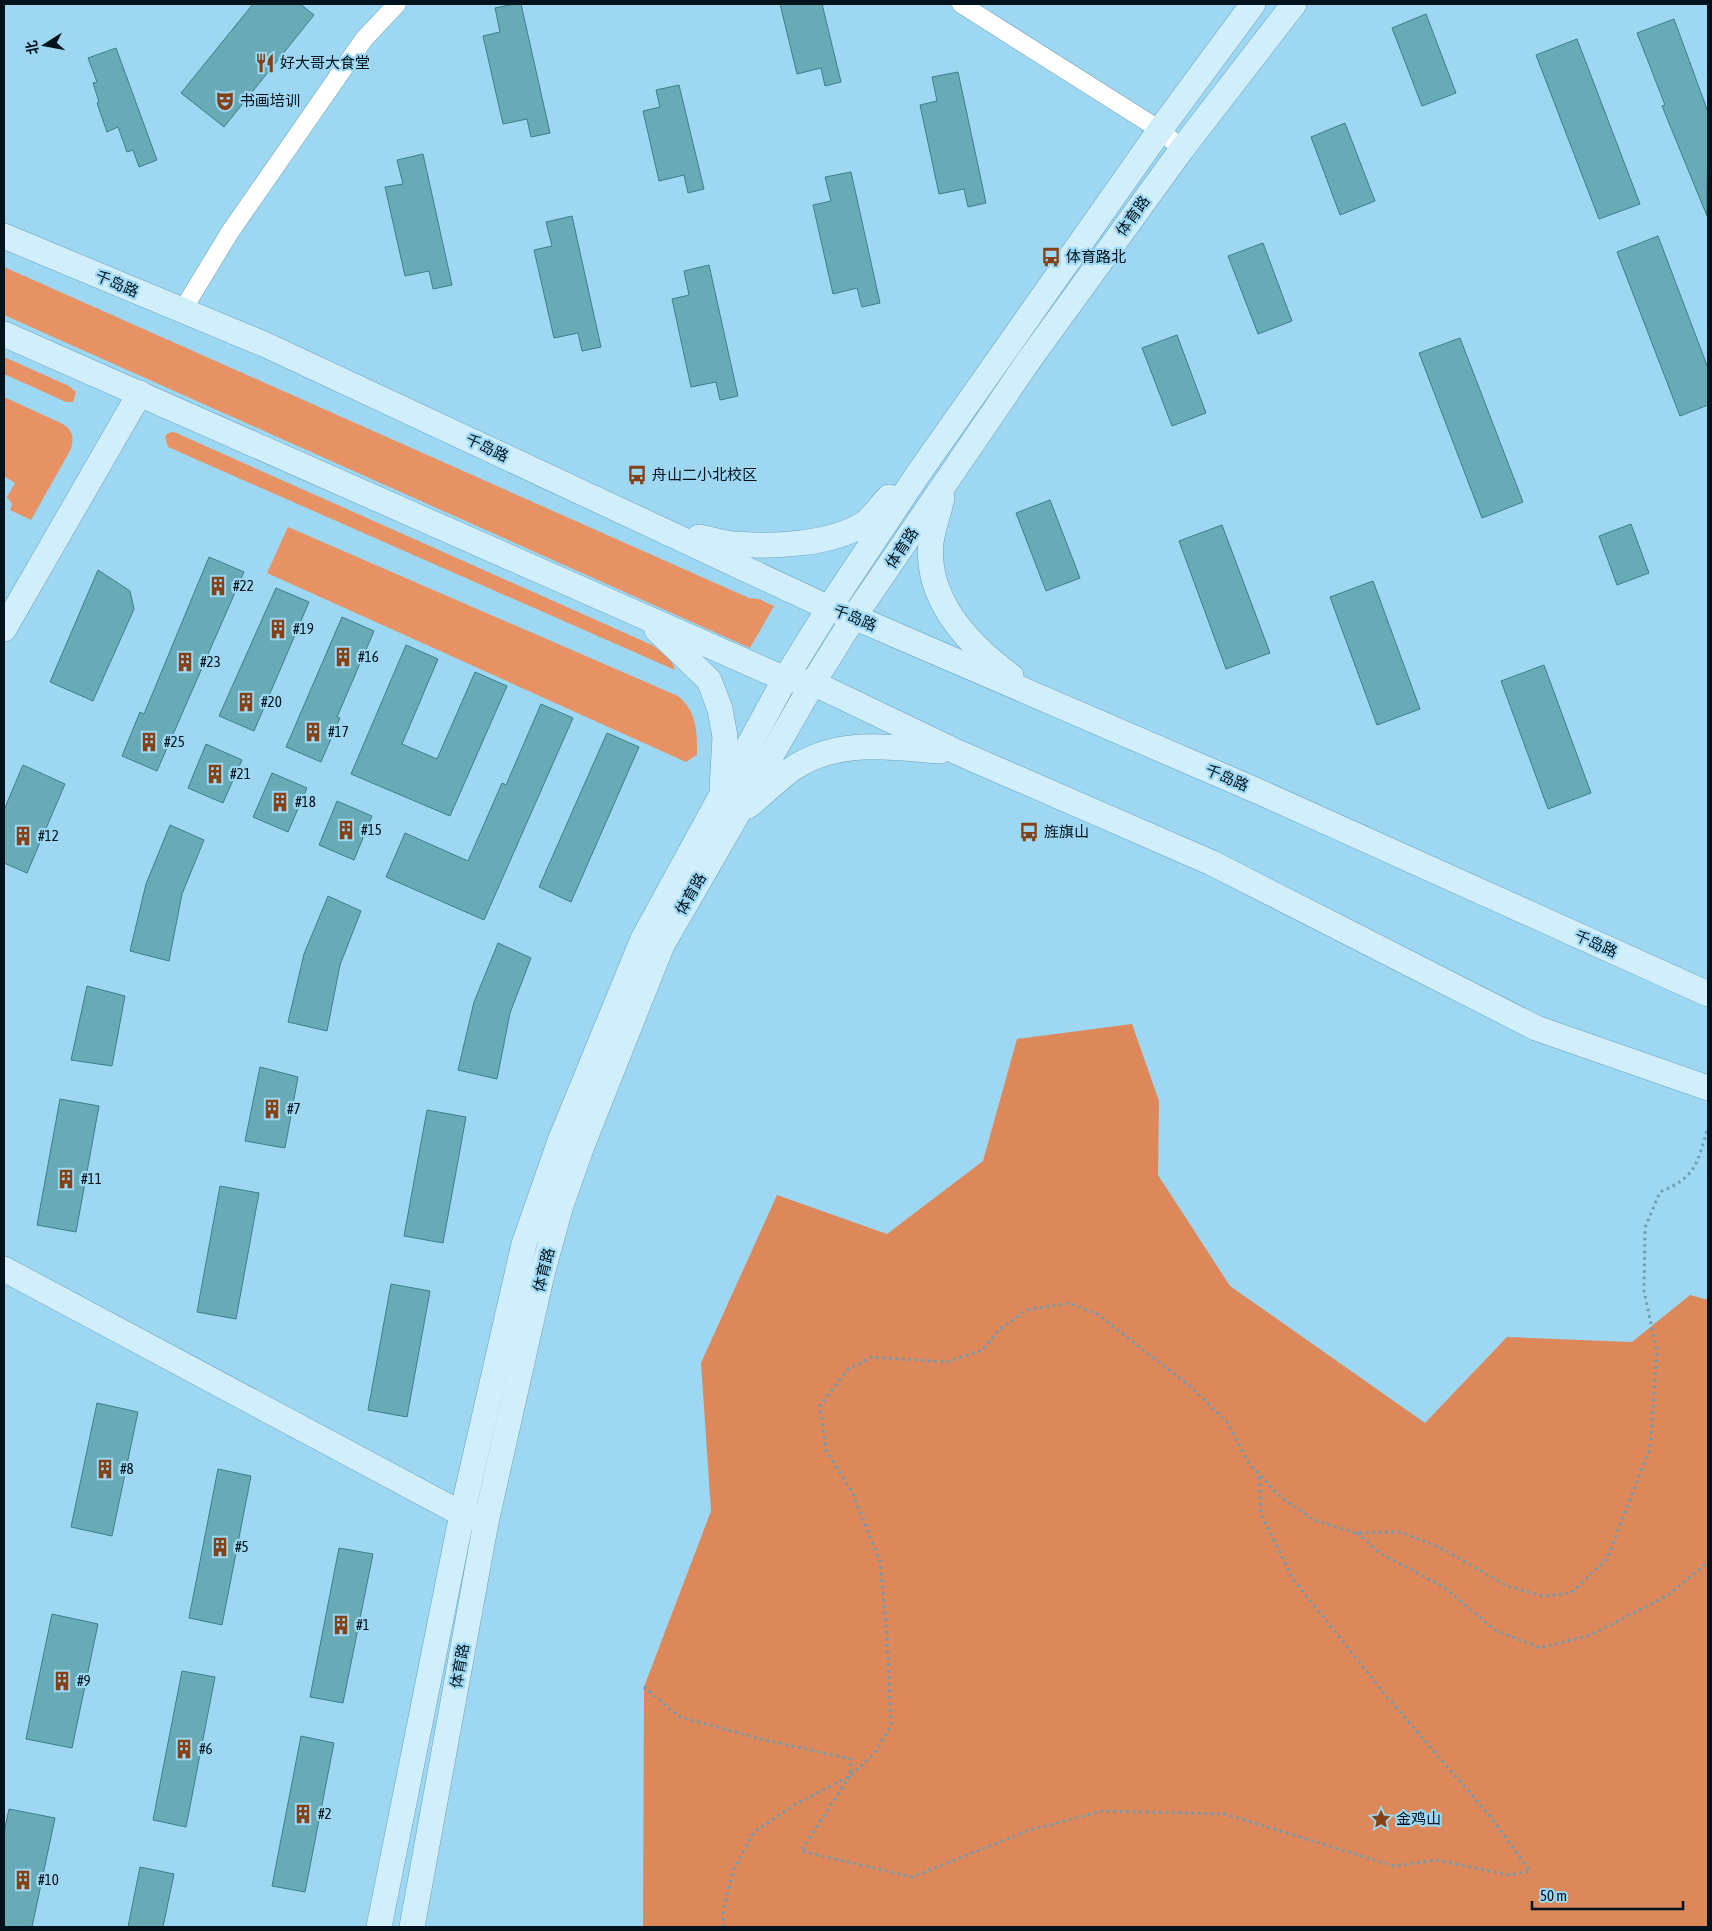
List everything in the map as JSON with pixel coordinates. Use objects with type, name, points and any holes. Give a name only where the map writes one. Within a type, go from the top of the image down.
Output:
[{"type":"street","points":[[182,311],[230,232],[359,48],[397,4]]},
{"type":"street","points":[[961,4],[1160,130],[1182,149]]},
{"type":"street","name":"体育路","points":[[379,1927],[462,1514],[524,1244],[560,1141],[643,938],[785,679],[829,608],[960,414],[1160,130],[1253,4]]},
{"type":"street","name":"体育路","points":[[412,1927],[486,1522],[542,1274],[580,1152],[662,945],[813,683],[854,617],[1027,363],[1182,149],[1294,4]]},
{"type":"street","name":"千岛路","points":[[4,236],[266,345],[829,608],[854,617],[1262,793],[1708,994]]},
{"type":"street","points":[[4,334],[785,679],[813,683],[957,752],[1212,863],[1536,1028],[1708,1088]]},
{"type":"street","points":[[4,629],[140,394]]},
{"type":"street","points":[[659,529],[732,544],[817,540],[844,534],[866,522],[889,497],[939,431],[960,414]]},
{"type":"street","points":[[944,485],[931,542],[934,578],[945,609],[967,638],[999,667],[1040,697]]},
{"type":"street","points":[[640,615],[709,680],[720,709],[726,737],[721,780],[723,792]]},
{"type":"street","points":[[738,813],[792,769],[823,753],[854,747],[895,746],[957,752]]},
{"type":"street","points":[[4,1269],[462,1514],[486,1522]]},
{"type":"path","points":[[1259,1474],[1261,1514],[1293,1579],[1387,1697],[1490,1816],[1530,1871],[1509,1875],[1436,1860],[1394,1866],[1225,1814],[1102,1811],[1027,1831],[912,1877],[801,1851],[850,1776],[874,1754],[891,1726],[887,1634],[880,1562],[853,1494],[826,1450],[820,1406],[847,1370],[872,1357],[947,1362],[982,1350],[999,1330],[1027,1310],[1070,1303],[1097,1314],[1191,1387],[1228,1423],[1248,1462],[1259,1474],[1277,1494],[1314,1520],[1356,1533],[1400,1532],[1444,1549],[1507,1586],[1543,1596],[1571,1593],[1607,1559],[1650,1448],[1657,1352],[1644,1291],[1645,1228],[1660,1192],[1681,1184],[1695,1167],[1708,1127]]},
{"type":"path","points":[[1356,1533],[1380,1553],[1444,1587],[1495,1630],[1540,1648],[1590,1635],[1667,1596],[1708,1562]]},
{"type":"path","points":[[644,1687],[680,1716],[761,1740],[851,1759],[850,1776]]},
{"type":"path","points":[[723,1927],[723,1913],[733,1871],[754,1832],[796,1804],[850,1776]]},
{"type":"shaded area","points":[[4,267],[749,598],[759,599],[774,606],[750,648],[4,315]]},
{"type":"shaded area","points":[[4,357],[69,386],[76,392],[73,402],[66,402],[4,374]]},
{"type":"shaded area","points":[[4,397],[63,424],[72,435],[71,449],[31,520],[10,510],[12,504],[7,497],[15,483],[4,476]]},
{"type":"shaded area","points":[[174,432],[652,645],[671,659],[675,670],[168,447],[165,437],[168,433]]},
{"type":"shaded area","points":[[288,527],[678,696],[689,708],[695,722],[697,755],[686,762],[267,573]]},
{"type":"shaded area","points":[[1132,1024],[1159,1101],[1158,1175],[1230,1286],[1425,1423],[1507,1337],[1632,1342],[1690,1295],[1708,1300],[1708,1927],[643,1927],[644,1687],[711,1511],[701,1363],[777,1195],[887,1234],[983,1161],[1017,1039]]},
{"type":"building","points":[[253,4],[300,4],[314,15],[224,127],[181,93]]},
{"type":"building","points":[[521,4],[550,133],[531,137],[527,119],[503,124],[483,36],[500,32],[495,8]]},
{"type":"building","points":[[780,4],[822,4],[841,82],[825,86],[821,68],[797,74]]},
{"type":"building","points":[[1426,14],[1456,93],[1422,106],[1392,28]]},
{"type":"building","points":[[1674,19],[1708,112],[1707,216],[1662,106],[1665,105],[1637,33]]},
{"type":"building","points":[[1577,39],[1640,204],[1599,219],[1536,55]]},
{"type":"building","points":[[116,48],[157,160],[139,167],[133,150],[127,152],[118,127],[107,132],[97,103],[99,102],[93,83],[97,82],[88,58]]},
{"type":"building","points":[[958,72],[986,203],[968,207],[964,189],[939,194],[920,105],[937,101],[932,77]]},
{"type":"building","points":[[679,85],[704,189],[688,193],[684,175],[659,181],[643,111],[660,107],[656,90]]},
{"type":"building","points":[[1345,123],[1375,201],[1340,215],[1311,137]]},
{"type":"building","points":[[423,154],[452,285],[433,289],[429,271],[405,276],[385,187],[403,184],[397,160]]},
{"type":"building","points":[[851,172],[880,303],[862,307],[857,288],[833,294],[813,205],[831,201],[825,177]]},
{"type":"building","points":[[572,216],[601,347],[582,351],[578,333],[554,338],[534,250],[552,246],[546,222]]},
{"type":"building","points":[[1658,236],[1708,368],[1708,405],[1680,416],[1617,252]]},
{"type":"building","points":[[1263,243],[1292,321],[1258,334],[1228,256]]},
{"type":"building","points":[[709,265],[738,396],[720,400],[716,382],[691,387],[672,299],[689,295],[684,271]]},
{"type":"building","points":[[1177,335],[1206,413],[1172,426],[1142,348]]},
{"type":"building","points":[[1460,338],[1523,502],[1482,518],[1419,353]]},
{"type":"building","points":[[1050,500],[1080,578],[1046,591],[1016,513]]},
{"type":"building","points":[[1631,524],[1649,573],[1617,585],[1599,536]]},
{"type":"building","points":[[1222,525],[1270,653],[1226,669],[1179,541]]},
{"type":"building","points":[[209,557],[244,572],[157,771],[122,756],[140,712],[144,714]]},
{"type":"building","points":[[98,570],[130,591],[134,609],[93,701],[50,682]]},
{"type":"building","points":[[1373,581],[1420,709],[1377,725],[1330,597]]},
{"type":"building","points":[[276,588],[309,602],[254,731],[219,716]]},
{"type":"building","points":[[342,617],[374,631],[337,717],[340,718],[321,762],[286,747]]},
{"type":"building","points":[[406,645],[438,659],[402,744],[437,759],[475,672],[507,686],[450,816],[351,774]]},
{"type":"building","points":[[1544,665],[1591,793],[1548,809],[1501,681]]},
{"type":"building","points":[[541,704],[573,718],[484,920],[386,877],[405,833],[468,861],[502,783],[506,785]]},
{"type":"building","points":[[607,733],[639,747],[571,902],[539,887]]},
{"type":"building","name":"#21","points":[[206,744],[242,760],[223,803],[188,788]]},
{"type":"building","name":"#12","points":[[23,765],[65,784],[27,873],[4,863],[4,810]]},
{"type":"building","name":"#18","points":[[272,773],[307,788],[288,832],[253,817]]},
{"type":"building","name":"#15","points":[[337,801],[372,816],[354,860],[319,845]]},
{"type":"building","points":[[170,825],[204,840],[182,894],[169,961],[130,951],[146,884]]},
{"type":"building","points":[[328,896],[361,911],[340,965],[327,1031],[288,1022],[304,954]]},
{"type":"building","points":[[498,943],[531,958],[510,1013],[497,1079],[458,1070],[474,1002]]},
{"type":"building","points":[[87,986],[125,996],[112,1066],[71,1060]]},
{"type":"building","name":"#7","points":[[260,1067],[298,1077],[285,1148],[245,1141]]},
{"type":"building","name":"#11","points":[[60,1099],[99,1106],[76,1232],[37,1225]]},
{"type":"building","points":[[427,1110],[466,1117],[443,1243],[404,1236]]},
{"type":"building","points":[[220,1186],[259,1193],[236,1319],[197,1312]]},
{"type":"building","points":[[391,1284],[430,1291],[407,1417],[368,1410]]},
{"type":"building","name":"#8","points":[[97,1403],[138,1412],[112,1536],[71,1527]]},
{"type":"building","name":"#5","points":[[218,1469],[251,1476],[222,1625],[189,1618]]},
{"type":"building","name":"#1","points":[[339,1548],[373,1554],[343,1703],[310,1697]]},
{"type":"building","name":"#9","points":[[52,1614],[98,1624],[72,1748],[26,1739]]},
{"type":"building","name":"#6","points":[[182,1671],[215,1677],[186,1827],[153,1820]]},
{"type":"building","name":"#2","points":[[301,1736],[334,1743],[305,1892],[272,1886]]},
{"type":"building","name":"#10","points":[[9,1809],[55,1818],[32,1927],[4,1927],[4,1832]]},
{"type":"building","points":[[140,1867],[174,1874],[163,1927],[128,1927]]},
{"type":"place","name":"好大哥大食堂","points":[[265,63]]},
{"type":"place","name":"书画培训","points":[[225,101]]},
{"type":"place","name":"体育路北","points":[[1051,257]]},
{"type":"place","name":"舟山二小北校区","points":[[637,475]]},
{"type":"place","name":"#22","points":[[218,586]]},
{"type":"place","name":"#19","points":[[278,629]]},
{"type":"place","name":"#16","points":[[343,657]]},
{"type":"place","name":"#23","points":[[185,662]]},
{"type":"place","name":"#20","points":[[246,702]]},
{"type":"place","name":"#17","points":[[313,732]]},
{"type":"place","name":"#25","points":[[149,742]]},
{"type":"place","name":"#21","points":[[215,774]]},
{"type":"place","name":"#18","points":[[280,802]]},
{"type":"place","name":"#15","points":[[346,830]]},
{"type":"place","name":"旌旗山","points":[[1029,832]]},
{"type":"place","name":"#12","points":[[23,836]]},
{"type":"place","name":"#7","points":[[272,1109]]},
{"type":"place","name":"#11","points":[[66,1179]]},
{"type":"place","name":"#8","points":[[105,1469]]},
{"type":"place","name":"#5","points":[[220,1547]]},
{"type":"place","name":"#1","points":[[341,1625]]},
{"type":"place","name":"#9","points":[[62,1681]]},
{"type":"place","name":"#6","points":[[184,1749]]},
{"type":"place","name":"#2","points":[[303,1814]]},
{"type":"place","name":"金鸡山","points":[[1381,1819]]},
{"type":"place","name":"#10","points":[[23,1880]]}]
